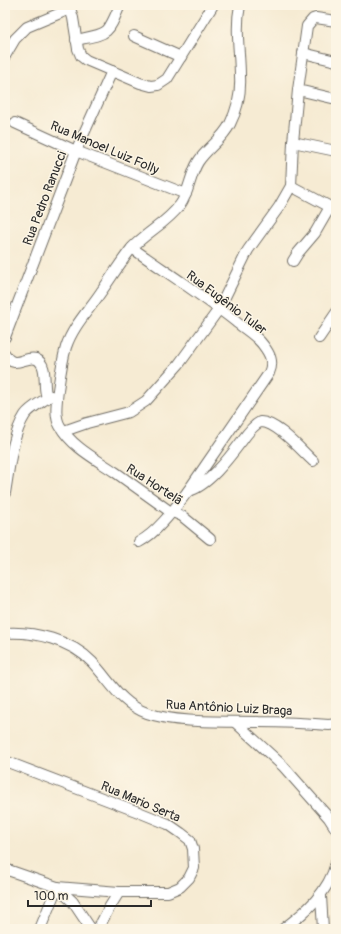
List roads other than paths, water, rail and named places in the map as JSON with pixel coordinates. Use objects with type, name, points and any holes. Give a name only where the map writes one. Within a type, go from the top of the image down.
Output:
[{"type":"street","points":[[76,40],[105,33],[111,26],[120,5]]},
{"type":"street","points":[[5,56],[15,38],[27,27],[70,7],[79,53],[86,60],[140,83],[151,86],[158,85],[167,79],[214,5]]},
{"type":"street","points":[[240,5],[237,24],[237,47],[240,78],[238,98],[234,115],[218,142],[206,152],[197,163],[181,204],[173,213],[132,248],[114,271],[102,291],[72,333],[66,347],[54,397],[59,424],[64,431],[87,422],[129,412],[146,401],[179,364],[219,309],[248,250],[279,207],[291,186],[293,142],[298,90],[308,26],[313,18],[336,21]]},
{"type":"street","points":[[134,36],[181,56]]},
{"type":"street","points":[[303,53],[336,61]]},
{"type":"street","name":"Rua Pedro Ranucci","points":[[5,337],[76,150],[112,71]]},
{"type":"street","points":[[298,90],[336,99]]},
{"type":"street","name":"Rua Manoel Luiz Folly","points":[[15,123],[76,150],[186,194]]},
{"type":"street","points":[[293,142],[336,151]]},
{"type":"street","points":[[291,186],[333,209],[293,261]]},
{"type":"street","name":"Rua Eugênio Tuler","points":[[132,248],[219,309],[262,344],[270,355],[272,366],[270,373],[188,491],[172,512],[147,538],[139,542]]},
{"type":"street","points":[[319,338],[336,313]]},
{"type":"street","points":[[5,354],[15,362],[32,358],[38,360],[43,369],[45,391],[54,397]]},
{"type":"street","points":[[5,493],[14,443],[20,426],[32,408],[54,397]]},
{"type":"street","name":"Rua Eugênio Tuler","points":[[188,491],[197,488],[216,471],[260,422],[266,422],[287,436],[313,461]]},
{"type":"street","name":"Rua Hortelã","points":[[64,431],[76,445],[85,452],[172,512],[182,516],[210,539]]},
{"type":"street","name":"Rua Antônio Luiz Braga","points":[[5,633],[41,635],[66,645],[80,653],[91,662],[119,696],[145,713],[158,717],[235,722],[336,724]]},
{"type":"street","points":[[235,722],[283,766],[329,818],[336,829]]},
{"type":"street","name":"Rua Mario Serta","points":[[5,761],[168,824],[190,840],[193,849],[194,868],[189,878],[180,887],[168,892],[120,892],[57,887]]},
{"type":"street","points":[[283,929],[297,919],[321,896],[328,884],[336,863]]},
{"type":"street","points":[[5,869],[57,887],[73,902],[91,929]]},
{"type":"street","points":[[40,929],[57,887]]},
{"type":"street","points":[[98,929],[109,908],[120,892]]},
{"type":"street","points":[[321,896],[323,929]]}]
